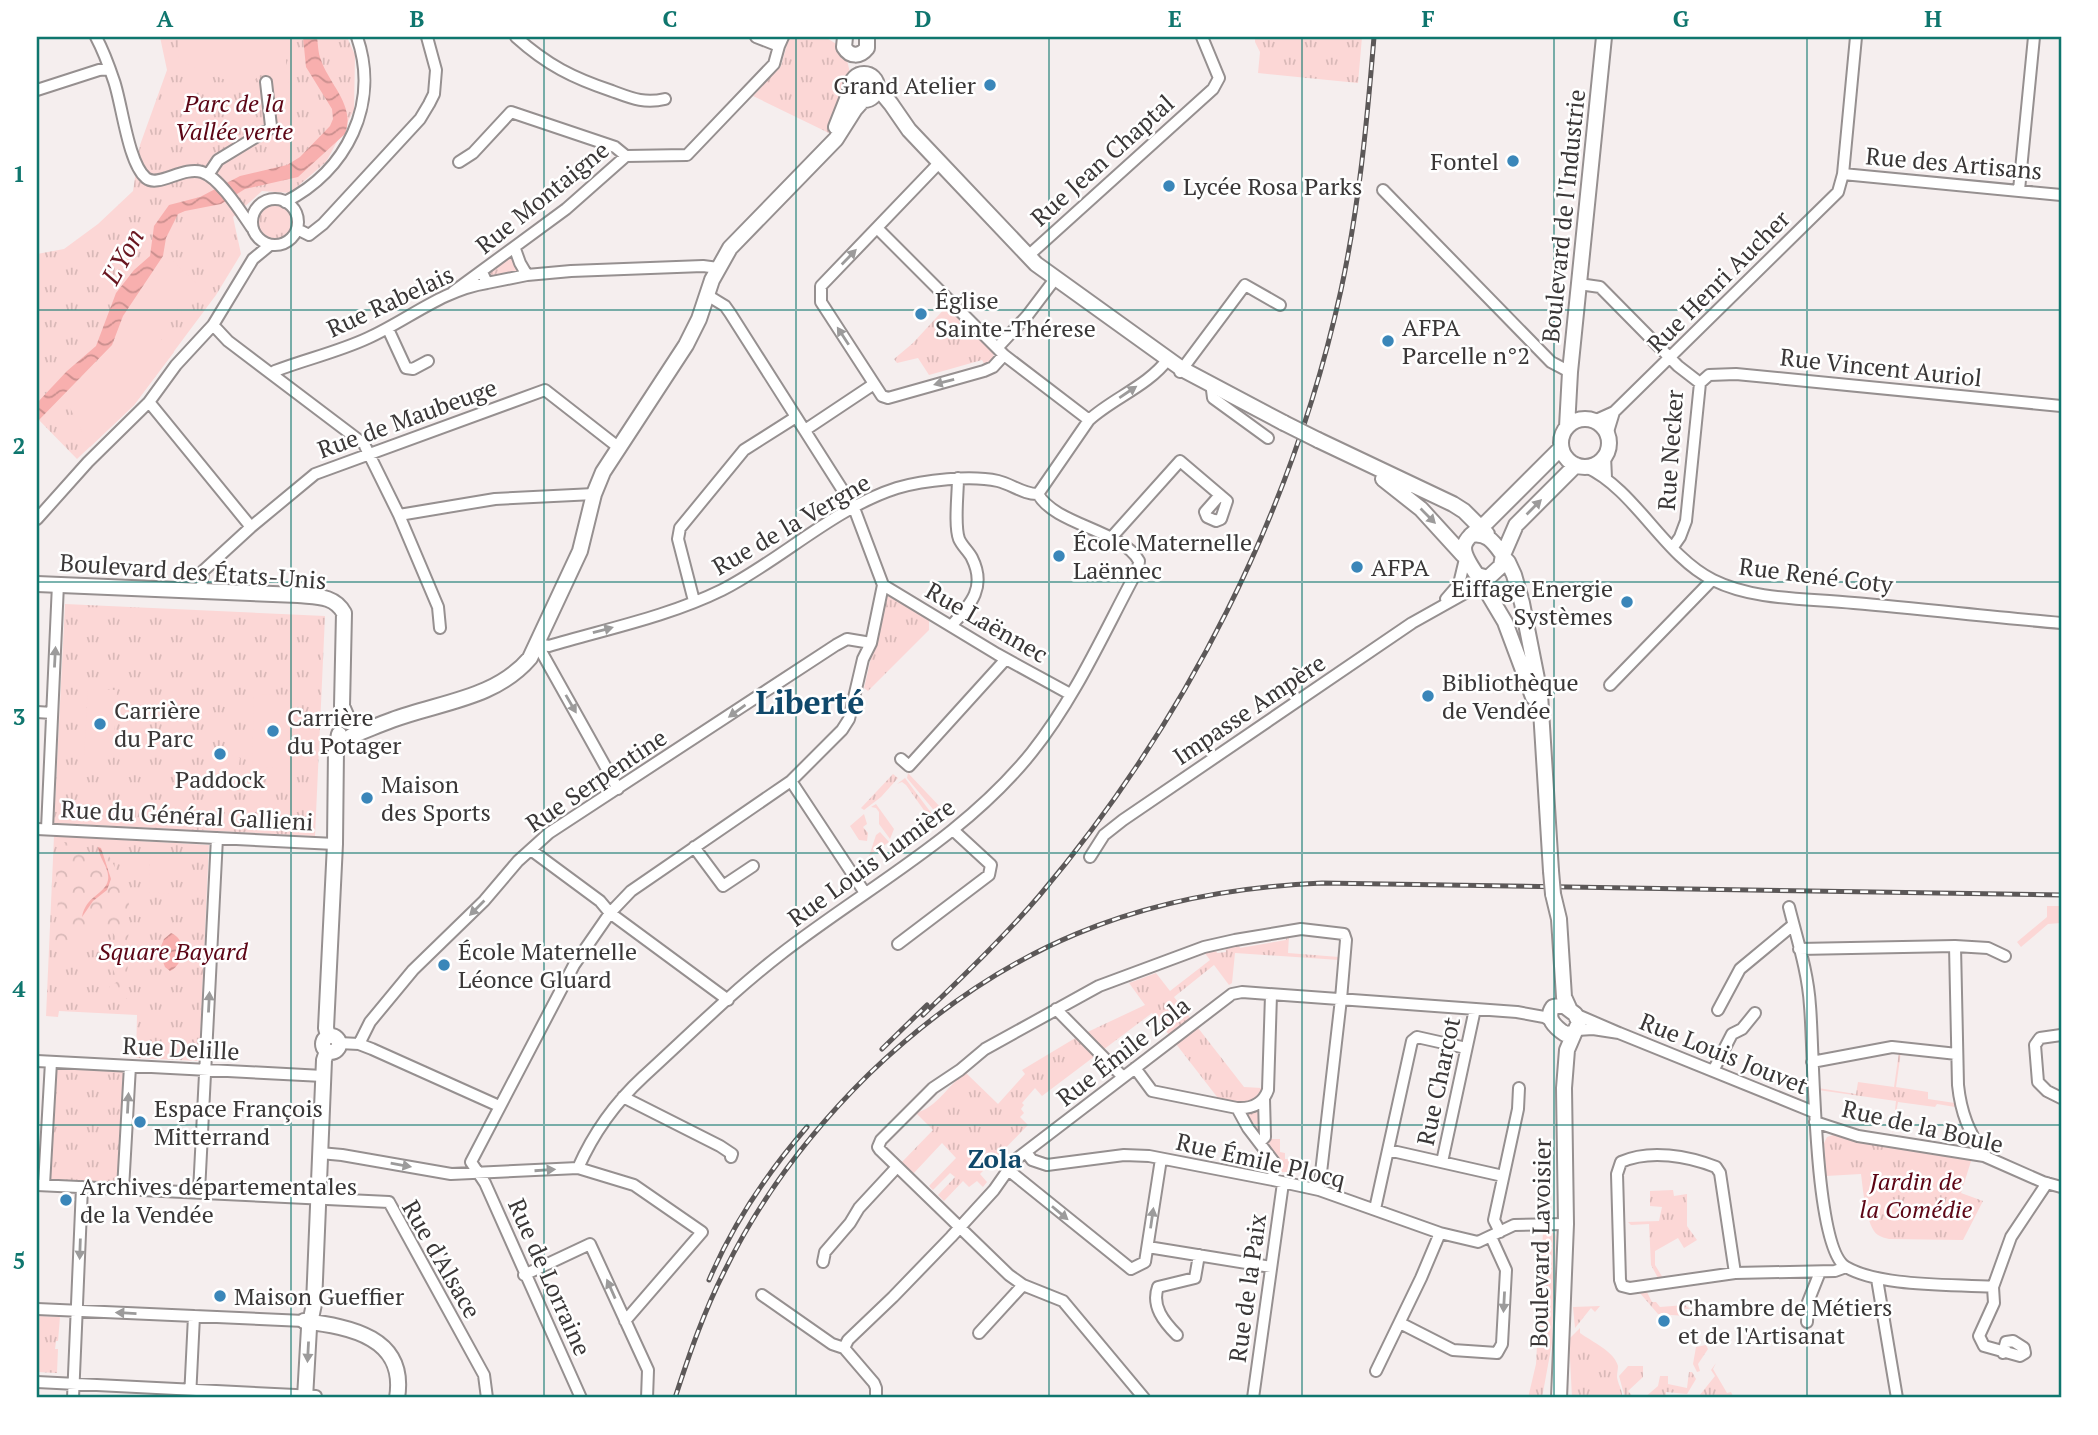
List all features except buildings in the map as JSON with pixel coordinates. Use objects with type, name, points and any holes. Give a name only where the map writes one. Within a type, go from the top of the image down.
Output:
[{"type":"main road","name":"Boulevard de l'Industrie","points":[[1567,427],[1570,372],[1604,37]]},
{"type":"main road","points":[[856,43],[864,88],[909,130],[1028,256],[1055,279],[1181,371],[1218,392],[1464,511],[1483,513],[1505,503]]},
{"type":"main road","points":[[309,1396],[309,1317],[317,1198],[327,1154],[324,1060],[332,1043],[326,1028],[335,844],[336,750],[346,730],[392,720],[471,696],[506,681],[530,659],[580,551],[594,494],[603,472],[686,345],[715,274],[730,248],[826,149],[864,88]]},
{"type":"main road","points":[[1349,455],[1405,494],[1464,556],[1482,579],[1495,574],[1516,525],[1581,466],[1600,462],[1605,456],[1609,442],[1607,435],[1573,408],[1568,400]]},
{"type":"main road","points":[[1581,466],[1569,461],[1561,448],[1561,440],[1567,427],[1573,422],[1590,420]]},
{"type":"main road","points":[[1464,556],[1463,547],[1476,531],[1561,448]]},
{"type":"main road","points":[[1464,511],[1476,531],[1491,538],[1503,556]]},
{"type":"main road","name":"Boulevard Lavoisier","points":[[1503,556],[1514,575],[1541,694],[1557,990],[1553,1017],[1564,1088]]},
{"type":"main road","name":"Boulevard Lavoisier","points":[[1482,579],[1505,622],[1519,656],[1542,726]]},
{"type":"main road","name":"Boulevard des États-Unis","points":[[39,583],[325,597],[340,606],[344,613],[338,707],[346,730]]},
{"type":"main road","name":"Boulevard Lavoisier","points":[[1553,894],[1559,919],[1564,998],[1579,1022],[1567,1050],[1564,1088],[1566,1224],[1559,1398]]},
{"type":"main road","points":[[1572,1011],[1563,1004],[1553,1017],[1564,1034],[1575,1032]]},
{"type":"main road","points":[[309,1317],[321,1316],[345,1322],[379,1343],[391,1361],[398,1392],[413,1398]]},
{"type":"street","points":[[96,37],[109,65],[129,142],[144,177],[164,180],[172,174],[193,171],[212,179],[264,243],[271,245],[289,240],[297,229],[300,204],[310,189],[341,156],[357,123],[364,85],[364,68],[357,37]]},
{"type":"street","points":[[297,229],[309,235],[323,224],[420,119],[434,94],[436,83],[432,50],[427,37]]},
{"type":"street","points":[[516,37],[545,61],[582,82],[650,103],[665,99]]},
{"type":"street","points":[[756,37],[780,40]]},
{"type":"street","name":"Rue Jean Chaptal","points":[[1028,256],[1205,95],[1217,71],[1202,37]]},
{"type":"street","points":[[1843,174],[1856,37]]},
{"type":"street","points":[[2019,190],[2034,37]]},
{"type":"street","name":"Rue Montaigne","points":[[485,277],[515,248],[566,209],[626,156],[687,155],[774,64],[780,40]]},
{"type":"street","points":[[37,90],[108,69]]},
{"type":"street","points":[[212,179],[218,160],[269,129],[271,120],[266,82]]},
{"type":"street","points":[[459,162],[473,153],[511,112],[615,147],[626,156]]},
{"type":"street","points":[[939,163],[821,286],[821,302],[882,396],[888,398],[993,367],[1001,351],[1055,279]]},
{"type":"street","name":"Rue des Artisans","points":[[1843,174],[2061,195]]},
{"type":"street","name":"Rue Henri Aucher","points":[[1590,420],[1614,412],[1670,358],[1838,192],[1843,174]]},
{"type":"street","points":[[234,204],[248,207],[272,200],[285,202],[310,189]]},
{"type":"street","points":[[1383,190],[1552,362],[1570,372]]},
{"type":"street","points":[[285,202],[297,216]]},
{"type":"street","points":[[253,259],[253,216],[259,205]]},
{"type":"street","points":[[877,228],[1001,351],[1089,420]]},
{"type":"street","points":[[37,519],[88,462],[149,402],[176,365],[213,325],[253,259],[271,245]]},
{"type":"street","points":[[515,248],[527,275]]},
{"type":"street","name":"Rue Rabelais","points":[[273,374],[387,329],[485,277],[693,267],[715,274]]},
{"type":"street","name":"Rue Necker","points":[[1579,284],[1600,287],[1670,358],[1700,383],[1686,521],[1673,547]]},
{"type":"street","points":[[1181,371],[1245,285],[1280,305]]},
{"type":"street","points":[[477,1174],[471,1162],[499,1106],[574,965],[610,913],[631,891],[791,781],[842,730],[849,719],[863,659],[871,643],[883,586],[854,508],[730,313],[707,295]]},
{"type":"street","points":[[213,325],[228,341],[365,444],[438,607],[440,628]]},
{"type":"street","points":[[387,329],[406,368],[413,369],[428,361]]},
{"type":"street","points":[[1038,494],[1089,420],[1159,372],[1167,361]]},
{"type":"street","name":"Rue Vincent Auriol","points":[[1700,383],[1709,375],[1723,373],[2061,406]]},
{"type":"street","points":[[805,430],[874,384]]},
{"type":"street","name":"Rue de Maubeuge","points":[[201,590],[203,570],[315,474],[545,390],[618,447]]},
{"type":"street","points":[[1218,392],[1213,398],[1268,438]]},
{"type":"street","points":[[149,402],[251,527]]},
{"type":"street","name":"Rue Henri Aucher","points":[[1607,435],[1614,412]]},
{"type":"street","points":[[694,601],[678,539],[680,528],[744,450],[796,417]]},
{"type":"street","points":[[1605,456],[1606,478]]},
{"type":"street","points":[[1110,539],[1180,461],[1185,462],[1220,495]]},
{"type":"street","name":"Rue René Coty","points":[[1581,466],[1606,478],[1689,563],[1712,580],[1748,592],[2061,624]]},
{"type":"street","points":[[951,626],[971,604],[977,590],[977,573],[972,558],[959,539],[958,478]]},
{"type":"street","name":"Rue de la Vergne","points":[[537,644],[549,646],[643,619],[722,590],[854,508],[898,488],[958,478],[984,478],[1038,494],[1045,505],[1135,554]]},
{"type":"street","points":[[399,515],[495,499],[594,494]]},
{"type":"street","name":"Rue Louis Lumière","points":[[578,1168],[590,1142],[624,1097],[728,1000],[780,954],[953,830],[991,796],[1032,752],[1070,694],[1138,569],[1139,561],[1135,554]]},
{"type":"street","name":"Impasse Ampère","points":[[1441,605],[1459,584],[1464,556]]},
{"type":"street","name":"Impasse Ampère","points":[[1090,857],[1104,835],[1123,820],[1482,579]]},
{"type":"street","points":[[1610,685],[1712,580]]},
{"type":"street","points":[[42,829],[52,713],[58,584]]},
{"type":"street","name":"Rue Laënnec","points":[[883,586],[1070,694]]},
{"type":"street","name":"Rue Serpentine","points":[[359,1044],[370,1022],[413,970],[549,833],[836,645],[847,639],[871,643]]},
{"type":"street","points":[[537,644],[618,789]]},
{"type":"street","points":[[901,759],[909,766],[1006,659]]},
{"type":"street","points":[[37,712],[52,713]]},
{"type":"street","points":[[791,781],[865,893]]},
{"type":"street","name":"Rue du Général Gallieni","points":[[42,829],[335,844]]},
{"type":"street","points":[[898,944],[989,875],[991,865],[953,830]]},
{"type":"street","points":[[199,1192],[217,838]]},
{"type":"street","points":[[694,848],[723,886],[753,866]]},
{"type":"street","points":[[531,850],[600,901],[610,913],[728,1000]]},
{"type":"street","points":[[1789,907],[1810,1006],[1814,1117],[1827,1230],[1835,1255],[1846,1267],[1877,1279],[1993,1287]]},
{"type":"street","points":[[1718,1010],[1740,969],[1793,925]]},
{"type":"street","points":[[1144,1398],[1063,1301],[1023,1285],[897,1167],[880,1150],[878,1144],[933,1088],[945,1082],[985,1049],[1099,986],[1204,947],[1301,929],[1340,932],[1345,937],[1341,999],[1319,1190]]},
{"type":"street","points":[[1799,949],[1955,946],[1988,948],[2005,956]]},
{"type":"street","points":[[1955,946],[1960,1105],[1966,1125],[1983,1156]]},
{"type":"street","name":"Rue Émile Zola","points":[[844,1348],[848,1340],[893,1297],[994,1190],[1007,1169],[1233,994],[1242,992],[1341,999],[1553,1017]]},
{"type":"street","points":[[1135,1068],[1152,1091],[1237,1108],[1250,1108],[1264,1099],[1268,1090],[1271,995]]},
{"type":"street","points":[[1056,1009],[1123,1077]]},
{"type":"street","name":"Rue Charcot","points":[[1442,1162],[1475,1009]]},
{"type":"street","name":"Rue Louis Jouvet","points":[[1572,1011],[1814,1117]]},
{"type":"street","points":[[1713,1071],[1732,1034],[1742,1029],[1755,1013]]},
{"type":"street","name":"Rue Louis Jouvet","points":[[1575,1032],[1593,1029],[1619,1033]]},
{"type":"street","points":[[2061,1035],[2040,1038],[2035,1045],[2038,1082],[2047,1091],[2061,1098]]},
{"type":"street","points":[[1375,1209],[1412,1041],[1417,1037],[1466,1048]]},
{"type":"street","points":[[332,1043],[359,1044],[499,1106]]},
{"type":"street","points":[[1812,1062],[1892,1047],[1957,1054]]},
{"type":"street","name":"Rue Delille","points":[[37,1061],[323,1076]]},
{"type":"street","points":[[51,1062],[40,1185],[317,1198]]},
{"type":"street","points":[[123,1189],[130,1066]]},
{"type":"street","points":[[1400,1322],[1453,1350],[1497,1353],[1502,1344],[1506,1270],[1493,1220],[1518,1109],[1519,1088]]},
{"type":"street","points":[[624,1097],[720,1146],[732,1154],[731,1157]]},
{"type":"street","points":[[1260,1142],[1265,1137],[1264,1099]]},
{"type":"street","points":[[1237,1108],[1248,1128],[1275,1162],[1278,1181]]},
{"type":"street","name":"Rue de la Boule","points":[[1814,1117],[1858,1136],[1983,1156],[2061,1187]]},
{"type":"street","points":[[1388,1150],[1503,1176]]},
{"type":"street","name":"Rue Émile Plocq","points":[[1026,1152],[1032,1160],[1046,1165],[1124,1156],[1161,1158],[1278,1181],[1319,1190],[1440,1233],[1478,1242],[1524,1223],[1566,1224]]},
{"type":"street","points":[[327,1154],[451,1174],[578,1168],[634,1185],[702,1232],[625,1321]]},
{"type":"street","points":[[1735,1273],[1720,1173],[1716,1167],[1682,1157],[1657,1155],[1621,1162],[1617,1174],[1622,1286],[1630,1288],[1735,1273],[1820,1272],[1846,1267]]},
{"type":"street","points":[[1007,1169],[1132,1269],[1145,1262],[1161,1158]]},
{"type":"street","points":[[823,1262],[825,1252],[859,1208],[897,1167]]},
{"type":"street","name":"Rue de Lorraine","points":[[477,1174],[485,1183],[581,1398]]},
{"type":"street","name":"Rue de la Paix","points":[[1253,1398],[1271,1267],[1278,1181]]},
{"type":"street","points":[[2003,1353],[1984,1346],[1979,1336],[1994,1303],[1993,1287],[2011,1237],[2047,1183]]},
{"type":"street","points":[[73,1398],[82,1187]]},
{"type":"street","name":"Rue d'Alsace","points":[[317,1198],[389,1202],[484,1375],[487,1398]]},
{"type":"street","points":[[1376,1371],[1440,1233]]},
{"type":"street","points":[[524,1275],[590,1244],[648,1370],[647,1398]]},
{"type":"street","points":[[1148,1247],[1271,1267]]},
{"type":"street","points":[[1177,1335],[1161,1320],[1155,1294],[1158,1287],[1195,1278],[1199,1255]]},
{"type":"street","points":[[1807,1322],[1808,1302],[1820,1272]]},
{"type":"street","points":[[1877,1279],[1897,1398]]},
{"type":"street","points":[[979,1333],[1023,1285]]},
{"type":"street","points":[[762,1295],[832,1344],[844,1348],[874,1383],[876,1398]]},
{"type":"street","points":[[37,1309],[194,1316],[309,1317]]},
{"type":"street","points":[[190,1394],[194,1316]]},
{"type":"street","points":[[37,1382],[190,1394],[309,1396]]},
{"type":"green space","name":"Parc de la Vallée verte","points":[[160,37],[347,37],[355,55],[354,110],[326,162],[290,193],[262,191],[233,217],[241,254],[216,295],[134,405],[77,459],[37,418],[37,254],[64,249],[98,224],[133,191],[140,145],[167,70]]},
{"type":"green space","points":[[178,37],[286,37],[286,67],[260,75],[245,88],[179,61]]},
{"type":"green space","points":[[789,37],[825,37],[838,45],[847,60],[851,77],[831,134],[753,96],[781,66]]},
{"type":"green space","points":[[1255,37],[1362,37],[1358,83],[1258,73],[1260,52]]},
{"type":"green space","points":[[286,71],[294,102],[277,107],[268,76]]},
{"type":"green space","points":[[275,203],[289,208],[294,222],[289,236],[275,241],[261,236],[256,222],[261,208]]},
{"type":"green space","points":[[165,252],[204,292],[183,313],[176,308],[153,331],[174,352],[134,405],[90,447],[64,396],[112,345],[123,316]]},
{"type":"green space","points":[[513,255],[520,271],[490,278],[489,273]]},
{"type":"green space","points":[[947,306],[995,349],[992,362],[986,367],[982,360],[929,375],[918,358],[897,363],[894,359],[913,343]]},
{"type":"green space","points":[[886,593],[892,593],[929,618],[929,630],[868,691],[864,688]]},
{"type":"green space","points":[[65,604],[325,616],[315,836],[54,823]]},
{"type":"green space","name":"Carrière du Parc","points":[[88,689],[117,690],[113,759],[84,757]]},
{"type":"green space","name":"Carrière du Potager","points":[[254,694],[294,695],[292,769],[252,767]]},
{"type":"green space","name":"Paddock","points":[[213,750],[240,758],[239,765],[217,765]]},
{"type":"green space","points":[[908,773],[943,810],[937,814],[907,778]]},
{"type":"green space","points":[[893,774],[898,778],[881,797],[864,810],[861,808]]},
{"type":"green space","points":[[905,778],[935,818],[933,823],[906,785],[902,782],[897,784]]},
{"type":"green space","points":[[876,804],[894,829],[890,839],[879,824],[879,812],[871,807]]},
{"type":"green space","points":[[864,814],[867,824],[863,827],[868,833],[867,841],[859,840],[850,826]]},
{"type":"green space","points":[[880,832],[889,842],[869,856],[876,835]]},
{"type":"green space","name":"Square Bayard","points":[[54,836],[209,845],[199,1061],[136,1058],[137,1015],[59,1011],[58,1017],[46,1016]]},
{"type":"green space","points":[[64,842],[80,844],[89,852],[108,854],[120,877],[129,904],[127,999],[112,999],[109,987],[118,981],[108,958],[117,952],[115,936],[107,925],[64,950],[55,941],[59,886],[54,866],[62,855]]},
{"type":"green space","points":[[150,856],[169,857],[169,894],[149,892]]},
{"type":"green space","points":[[2047,906],[2061,906],[2061,923],[2048,924],[2021,947],[2017,942],[2047,917]]},
{"type":"green space","points":[[1287,936],[1288,953],[1339,957],[1339,960],[1235,953],[1232,983],[1229,985],[1214,965],[1174,997],[1244,1087],[1262,1088],[1259,1096],[1261,1127],[1272,1139],[1280,1139],[1280,1152],[1285,1153],[1285,1159],[1292,1159],[1291,1172],[1279,1172],[1277,1160],[1221,1102],[1152,1013],[1042,1096],[1035,1088],[1022,1103],[1024,1105],[1021,1109],[1024,1113],[1020,1117],[1028,1125],[980,1174],[987,1182],[983,1187],[977,1181],[969,1187],[963,1181],[944,1201],[938,1195],[955,1177],[950,1173],[933,1190],[929,1186],[956,1158],[942,1143],[913,1174],[901,1163],[933,1130],[916,1113],[936,1101],[965,1072],[998,1104],[1025,1074],[1022,1070],[1077,1037],[1145,1005],[1129,983],[1156,973],[1170,991],[1210,960],[1204,952],[1215,948],[1217,953],[1226,952],[1225,944],[1238,942],[1240,948],[1286,940]]},
{"type":"green space","points":[[1899,1052],[1896,1087],[1928,1092],[1928,1099],[1955,1103],[1955,1107],[1898,1102],[1892,1135],[1896,1101],[1818,1090],[1856,1094],[1858,1082],[1894,1087]]},
{"type":"green space","points":[[55,1068],[123,1072],[117,1185],[49,1181]]},
{"type":"green space","name":"Jardin de la Comédie","points":[[1836,1134],[1972,1158],[1961,1193],[1983,1201],[1963,1240],[1889,1239],[1878,1235],[1868,1216],[1861,1174],[1826,1176],[1824,1143],[1827,1137]]},
{"type":"green space","points":[[1673,1190],[1674,1196],[1687,1194],[1687,1226],[1697,1240],[1684,1248],[1678,1238],[1655,1251],[1655,1265],[1663,1278],[1658,1278],[1651,1265],[1649,1224],[1631,1225],[1628,1222],[1659,1221],[1662,1207],[1650,1206],[1650,1191]]},
{"type":"green space","points":[[1543,1232],[1555,1233],[1556,1236],[1552,1343],[1542,1398],[1528,1398],[1536,1364]]},
{"type":"green space","points":[[1646,1290],[1652,1302],[1656,1302],[1660,1307],[1685,1305],[1690,1309],[1685,1309],[1685,1316],[1658,1314],[1639,1292]]},
{"type":"green space","points":[[1600,1306],[1595,1312],[1591,1308],[1575,1328],[1573,1307]]},
{"type":"green space","points":[[37,1316],[60,1317],[55,1349],[58,1349],[57,1373],[37,1372]]},
{"type":"green space","points":[[1580,1328],[1580,1333],[1608,1352],[1616,1361],[1622,1398],[1572,1398],[1569,1339]]},
{"type":"green space","points":[[1706,1345],[1708,1349],[1698,1364],[1700,1371],[1697,1372],[1693,1364],[1696,1347]]},
{"type":"green space","points":[[1716,1363],[1713,1369],[1727,1393],[1731,1392],[1734,1398],[1692,1398],[1694,1395],[1699,1396],[1715,1376],[1711,1370]]},
{"type":"green space","points":[[1628,1366],[1643,1366],[1643,1377],[1628,1391],[1634,1398],[1625,1398],[1619,1376]]},
{"type":"green space","points":[[1689,1372],[1692,1372],[1696,1379],[1687,1394],[1666,1392],[1666,1398],[1644,1398],[1658,1386],[1660,1376],[1668,1376],[1668,1384],[1687,1388]]},
{"type":"water","points":[[303,37],[317,37],[321,60],[347,114],[345,134],[298,177],[245,189],[221,204],[178,214],[166,238],[163,256],[123,316],[112,345],[37,422],[37,403],[67,371],[96,346],[116,293],[134,270],[150,256],[154,226],[169,205],[200,197],[240,176],[287,165],[300,157],[330,126],[333,119],[332,109],[306,67]]},
{"type":"water","points":[[98,847],[101,848],[111,879],[107,890],[93,901],[82,917],[87,904],[103,889],[108,880]]},
{"type":"water","points":[[171,933],[180,940],[182,952],[179,963],[170,971],[165,967],[159,951],[164,939]]},
{"type":"railway","points":[[923,1015],[1025,912],[1092,829],[1141,759],[1186,687],[1227,611],[1263,534],[1294,454],[1320,373],[1341,290],[1362,164],[1374,37]]},
{"type":"railway","points":[[675,1398],[704,1317],[739,1243],[771,1191],[827,1118],[869,1074],[919,1030],[970,992],[1022,960],[1076,934],[1133,913],[1193,898],[1255,888],[1322,883],[2061,895]]},
{"type":"railway","points":[[882,1049],[927,1005]]},
{"type":"railway","points":[[709,1280],[752,1200],[778,1162],[807,1127]]},
{"type":"place","name":"Grand Atelier","points":[[990,85]]},
{"type":"place","name":"Fontel","points":[[1513,161]]},
{"type":"place","name":"Lycée Rosa Parks","points":[[1169,186]]},
{"type":"place","name":"Église Sainte-Thérese","points":[[921,314]]},
{"type":"place","name":"AFPA Parcelle n°2","points":[[1388,341]]},
{"type":"place","name":"École Maternelle Laënnec","points":[[1059,556]]},
{"type":"place","name":"AFPA","points":[[1357,567]]},
{"type":"place","name":"Eiffage Energie Systèmes","points":[[1627,602]]},
{"type":"place","name":"Bibliothèque de Vendée","points":[[1428,696]]},
{"type":"place","name":"Carrière du Parc","points":[[100,724]]},
{"type":"place","name":"Carrière du Potager","points":[[273,731]]},
{"type":"place","name":"Paddock","points":[[220,754]]},
{"type":"place","name":"Maison des Sports","points":[[367,798]]},
{"type":"place","name":"École Maternelle Léonce Gluard","points":[[444,965]]},
{"type":"place","name":"Espace François Mitterrand","points":[[140,1122]]},
{"type":"place","name":"Archives départementales de la Vendée","points":[[66,1200]]},
{"type":"place","name":"Maison Gueffier","points":[[220,1296]]},
{"type":"place","name":"Chambre de Métiers et de l'Artisanat","points":[[1664,1321]]},
{"type":"district","name":"Liberté","points":[[810,702]]},
{"type":"district","name":"Zola","points":[[995,1158]]},
{"type":"water label","name":"L'Yon","points":[[122,256]]}]
